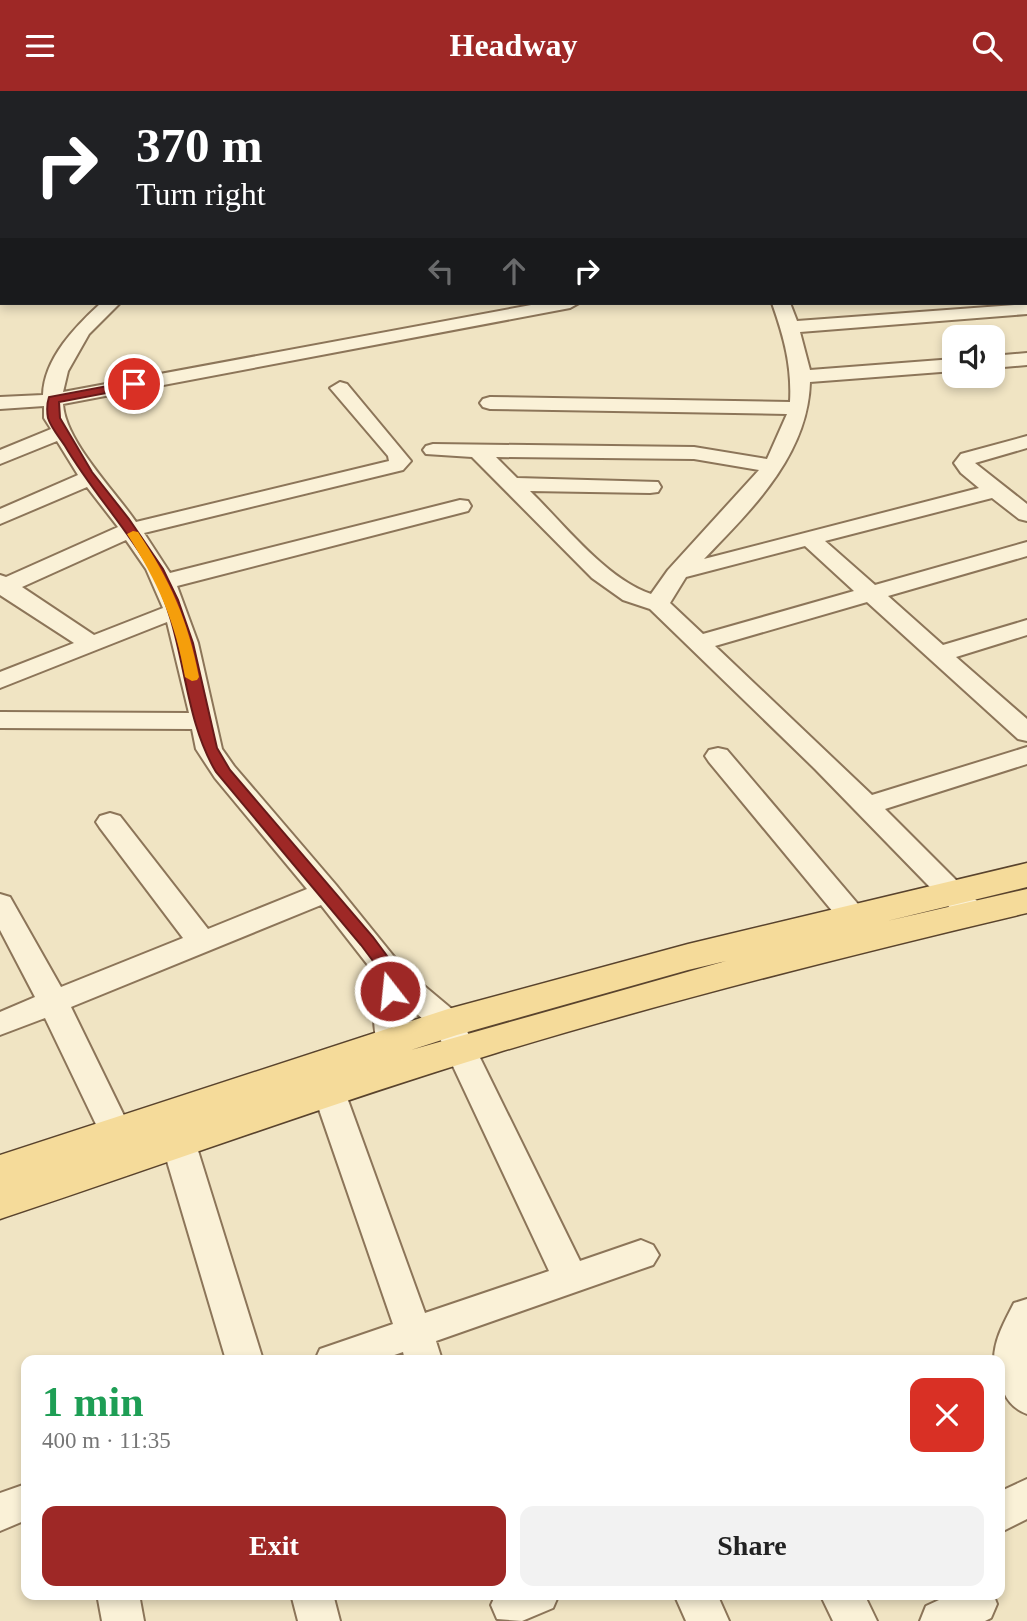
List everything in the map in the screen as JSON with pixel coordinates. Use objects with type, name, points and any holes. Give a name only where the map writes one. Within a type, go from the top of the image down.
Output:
[{"type":"main road","points":[[455,1037],[652,994],[963,903],[1027,875]]},
{"type":"main road","points":[[0,1172],[116,1132],[455,1037],[688,957],[853,917],[963,903],[1027,901]]},
{"type":"main road","points":[[0,1202],[178,1140],[329,1092],[396,1055]]},
{"type":"street","points":[[109,305],[92,319],[72,344],[55,380],[54,418],[90,478],[130,530],[163,582],[186,643],[209,748],[223,772],[326,892],[393,977],[455,1037],[571,1279]]},
{"type":"street","points":[[0,403],[53,400],[559,305]]},
{"type":"street","points":[[657,604],[680,572],[772,467],[793,432],[799,408],[801,377],[790,327],[781,305]]},
{"type":"street","points":[[790,327],[1027,309]]},
{"type":"street","points":[[1005,361],[1027,359]]},
{"type":"street","points":[[801,377],[942,366]]},
{"type":"street","points":[[2,585],[130,530],[396,466],[401,461],[397,454],[340,388]]},
{"type":"street","points":[[490,403],[799,408]]},
{"type":"street","points":[[0,458],[61,432]]},
{"type":"street","points":[[1024,509],[996,491],[964,463],[968,459],[1027,442]]},
{"type":"street","points":[[433,450],[694,453],[772,467]]},
{"type":"street","points":[[478,450],[600,573],[631,595],[657,604],[867,806],[963,903]]},
{"type":"street","points":[[0,517],[90,478]]},
{"type":"street","points":[[513,484],[649,487]]},
{"type":"street","points":[[680,572],[996,491]]},
{"type":"street","points":[[163,582],[460,506]]},
{"type":"street","points":[[810,539],[1027,733]]},
{"type":"street","points":[[698,643],[1027,549]]},
{"type":"street","points":[[2,585],[91,644]]},
{"type":"street","points":[[0,681],[175,611]]},
{"type":"street","points":[[939,654],[1027,628]]},
{"type":"street","points":[[0,720],[201,721]]},
{"type":"street","points":[[867,806],[1027,755]]},
{"type":"street","points":[[718,756],[853,917]]},
{"type":"street","points":[[110,822],[202,942]]},
{"type":"street","points":[[0,1024],[326,892]]},
{"type":"street","points":[[5,921],[52,1003],[116,1132]]},
{"type":"street","points":[[393,977],[388,1014],[396,1055]]},
{"type":"street","points":[[329,1092],[419,1346]]},
{"type":"street","points":[[178,1140],[243,1355]]},
{"type":"street","points":[[364,1355],[419,1346],[571,1279],[641,1255]]},
{"type":"street","points":[[1015,1391],[1010,1353],[1027,1314]]},
{"type":"street","points":[[1005,1510],[1027,1497]]},
{"type":"street","points":[[0,1512],[21,1504]]},
{"type":"street","points":[[119,1600],[123,1621]]},
{"type":"street","points":[[314,1600],[319,1621]]},
{"type":"street","points":[[698,1600],[708,1621]]},
{"type":"street","points":[[844,1600],[856,1621]]},
{"type":"slow traffic","points":[[133,534],[157,569],[172,600],[186,643],[192,677]]},
{"type":"route","points":[[134,384],[53,400],[54,418],[87,473],[157,569],[172,600],[186,643],[205,735],[223,772],[367,941],[393,977],[390,991]]}]
